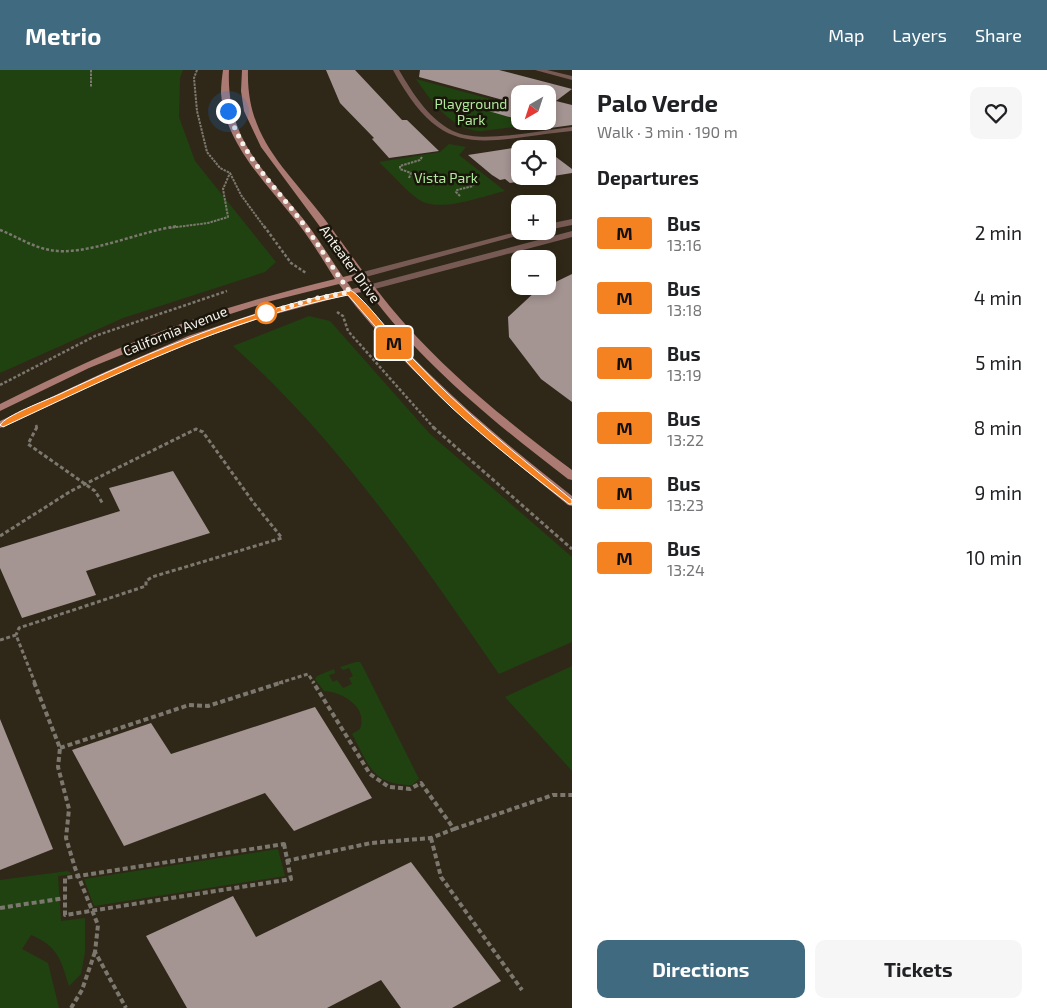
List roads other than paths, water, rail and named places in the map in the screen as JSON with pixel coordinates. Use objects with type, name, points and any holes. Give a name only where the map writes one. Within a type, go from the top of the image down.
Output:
[{"type":"main road","name":"Anteater Drive","points":[[226,70],[224,93],[228,111],[241,144],[253,163],[302,222],[350,292],[411,362],[455,405],[511,454],[572,502]]},
{"type":"main road","name":"Anteater Drive","points":[[244,70],[243,87],[246,102],[258,136],[267,153],[413,339],[473,398],[572,476]]},
{"type":"main road","name":"California Avenue","points":[[0,408],[86,366],[192,323],[268,299],[362,275]]},
{"type":"main road","name":"California Avenue","points":[[0,425],[120,369],[219,328],[318,298],[371,287]]},
{"type":"street","points":[[396,70],[413,97],[436,123],[448,132],[473,138],[572,129]]},
{"type":"street","points":[[538,70],[572,78]]},
{"type":"street","points":[[556,225],[572,222]]},
{"type":"street","name":"California Avenue","points":[[371,287],[572,234]]},
{"type":"street","name":"California Avenue","points":[[362,275],[511,236]]},
{"type":"park label","name":"Playground Park","points":[[471,112]]},
{"type":"park label","name":"Vista Park","points":[[446,178]]}]
